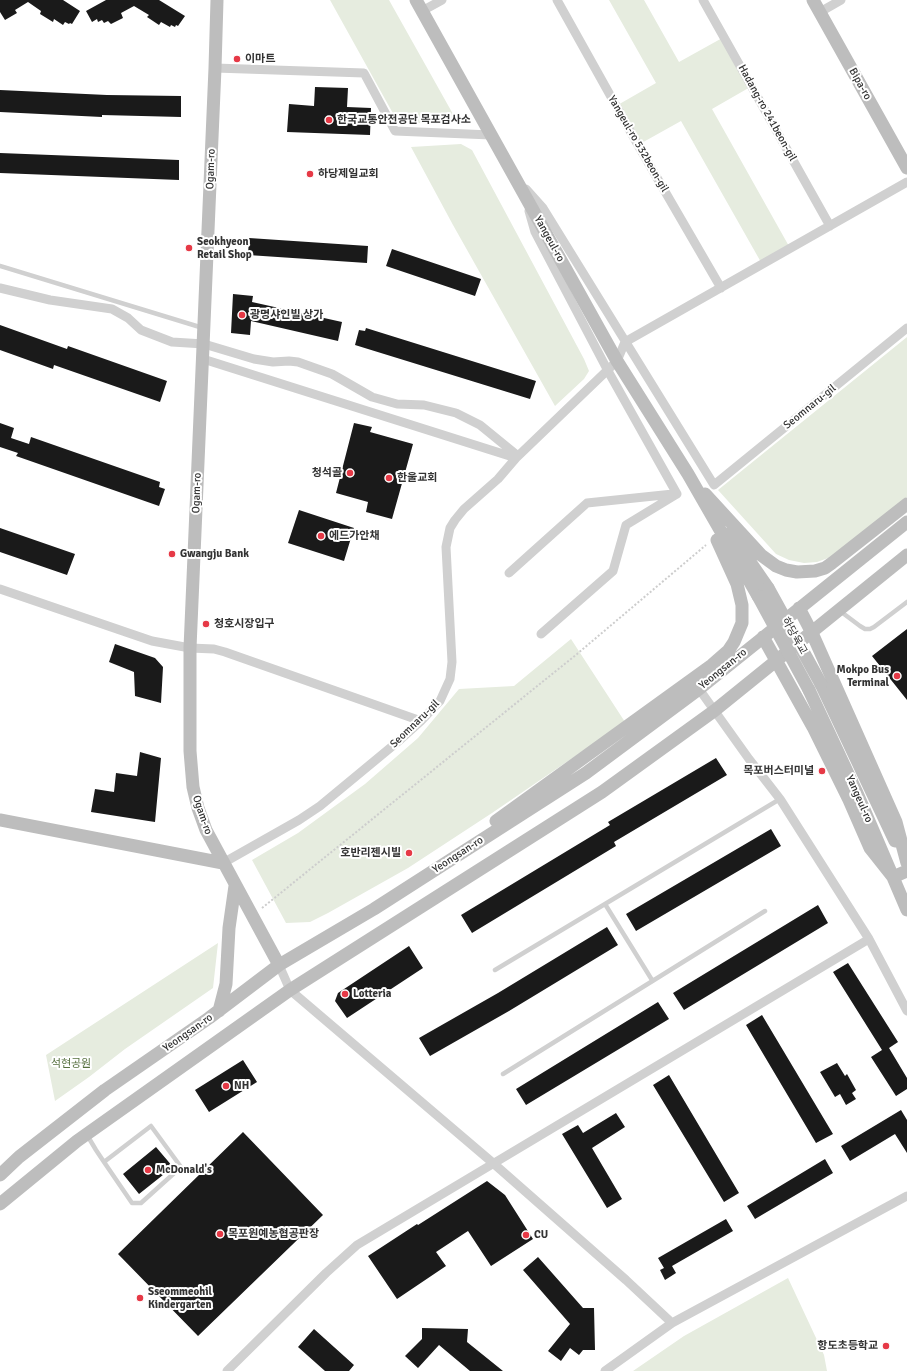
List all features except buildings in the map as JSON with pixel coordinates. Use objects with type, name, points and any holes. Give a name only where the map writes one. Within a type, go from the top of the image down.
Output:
[{"type":"street","name":"Ogam-ro","points":[[217,0],[204,344],[190,648],[190,751],[193,787],[198,808],[206,830],[278,965]]},
{"type":"street","points":[[419,5],[442,0]]},
{"type":"street","name":"Yangeul-ro 532beon-gil","points":[[557,0],[721,288]]},
{"type":"street","name":"Hadang-ro 241beon-gil","points":[[703,0],[830,226]]},
{"type":"street","name":"Bipa-ro","points":[[813,0],[907,168]]},
{"type":"street","points":[[820,12],[841,0]]},
{"type":"street","name":"Yangeul-ro","points":[[419,5],[617,361],[763,592]]},
{"type":"street","points":[[215,68],[364,73],[395,131],[491,135]]},
{"type":"street","points":[[513,176],[543,208],[625,342],[907,182]]},
{"type":"street","points":[[525,196],[535,232],[608,371],[677,494]]},
{"type":"street","points":[[0,288],[50,300],[112,309],[128,318],[141,330],[172,342],[204,344],[254,359],[273,362],[298,362],[332,374],[372,397],[397,404],[430,407],[456,413],[480,425],[517,457]]},
{"type":"street","name":"Seomnaru-gil","points":[[625,342],[714,485],[907,328]]},
{"type":"street","name":"Seomnaru-gil","points":[[223,863],[299,820],[320,806],[421,721],[440,702],[450,679],[452,662],[446,547],[450,528],[464,509],[498,479],[517,457],[608,371],[617,361],[625,342]]},
{"type":"street","points":[[203,359],[517,457]]},
{"type":"street","points":[[688,474],[761,555],[776,566],[797,572],[815,571],[825,568],[907,504]]},
{"type":"street","points":[[374,909],[712,665],[728,651],[734,642],[742,623],[742,605],[736,584],[688,474]]},
{"type":"street","points":[[509,573],[586,503],[677,494]]},
{"type":"street","points":[[541,634],[612,571],[626,526],[677,494]]},
{"type":"street","name":"Yeongsan-ro","points":[[0,1175],[19,1157],[105,1090],[219,1011],[278,965],[374,909],[586,773],[699,689],[907,522]]},
{"type":"street","points":[[0,1204],[86,1134],[290,990],[602,792],[714,711],[907,557]]},
{"type":"street","points":[[0,589],[152,641],[190,648],[214,649],[225,652],[421,721]]},
{"type":"street","name":"하당육교","points":[[763,592],[821,684]]},
{"type":"street","name":"하당육교","points":[[763,592],[809,690]]},
{"type":"street","points":[[799,608],[812,632],[896,822],[907,862]]},
{"type":"street","points":[[763,637],[813,727],[849,800],[870,848],[893,877],[907,871]]},
{"type":"street","name":"Yangeul-ro","points":[[821,684],[907,866]]},
{"type":"street","points":[[699,689],[780,799],[869,938],[907,1011]]},
{"type":"street","name":"Yangeul-ro","points":[[809,690],[857,793],[907,910]]},
{"type":"street","points":[[0,820],[223,863]]},
{"type":"street","points":[[219,1011],[226,984],[229,928],[235,886]]},
{"type":"street","points":[[227,1371],[326,1273],[357,1245],[869,938]]},
{"type":"street","points":[[278,965],[290,990],[493,1163],[626,1280],[672,1323]]},
{"type":"street","points":[[605,1371],[672,1323],[907,1196]]},
{"type":"lane","points":[[0,266],[204,328]]},
{"type":"lane","points":[[839,610],[860,626],[865,629],[870,629],[907,602]]},
{"type":"lane","points":[[495,970],[780,799]]},
{"type":"lane","points":[[605,904],[652,980]]},
{"type":"lane","points":[[503,1074],[765,911]]},
{"type":"lane","points":[[86,1134],[104,1162],[132,1203],[141,1203],[181,1167],[151,1126],[104,1162]]},
{"type":"path","points":[[252,916],[577,654],[716,537]]},
{"type":"green space","points":[[330,0],[389,0],[458,123],[403,123],[395,117]]},
{"type":"green space","points":[[609,0],[644,0],[679,62],[724,37],[752,86],[712,109],[790,248],[762,264],[681,121],[638,145],[616,106],[656,83]]},
{"type":"green space","points":[[461,144],[472,150],[589,371],[584,379],[555,406],[411,147]]},
{"type":"green space","points":[[907,337],[907,497],[831,557],[817,562],[804,563],[789,560],[776,554],[718,490]]},
{"type":"green space","points":[[571,639],[625,722],[492,813],[408,868],[310,922],[286,923],[252,860],[298,833],[365,784],[418,738],[459,689],[514,686]]},
{"type":"green space","name":"석현공원","points":[[218,943],[213,988],[125,1049],[55,1101],[46,1055]]},
{"type":"green space","points":[[788,1278],[824,1355],[827,1371],[633,1371],[684,1336]]},
{"type":"place","name":"이마트","points":[[237,59]]},
{"type":"place","name":"한국교통안전공단 목포검사소","points":[[329,120]]},
{"type":"place","name":"하당제일교회","points":[[310,174]]},
{"type":"place","name":"Seokhyeon Retail Shop","points":[[189,248]]},
{"type":"place","name":"광명샤인빌 상가","points":[[242,315]]},
{"type":"place","name":"청석골","points":[[350,473]]},
{"type":"place","name":"한울교회","points":[[389,478]]},
{"type":"place","name":"에드가안채","points":[[321,536]]},
{"type":"place","name":"Gwangju Bank","points":[[172,554]]},
{"type":"place","name":"청호시장입구","points":[[206,624]]},
{"type":"place","name":"Mokpo Bus Terminal","points":[[897,676]]},
{"type":"place","name":"목포버스터미널","points":[[822,771]]},
{"type":"place","name":"호반리젠시빌","points":[[409,853]]},
{"type":"place","name":"Lotteria","points":[[345,994]]},
{"type":"place","name":"NH","points":[[226,1086]]},
{"type":"place","name":"McDonald's","points":[[148,1170]]},
{"type":"place","name":"목포원예농협공판장","points":[[220,1234]]},
{"type":"place","name":"CU","points":[[526,1235]]},
{"type":"place","name":"Sseommeohil Kindergarten","points":[[140,1298]]},
{"type":"place","name":"항도초등학교","points":[[886,1346]]}]
